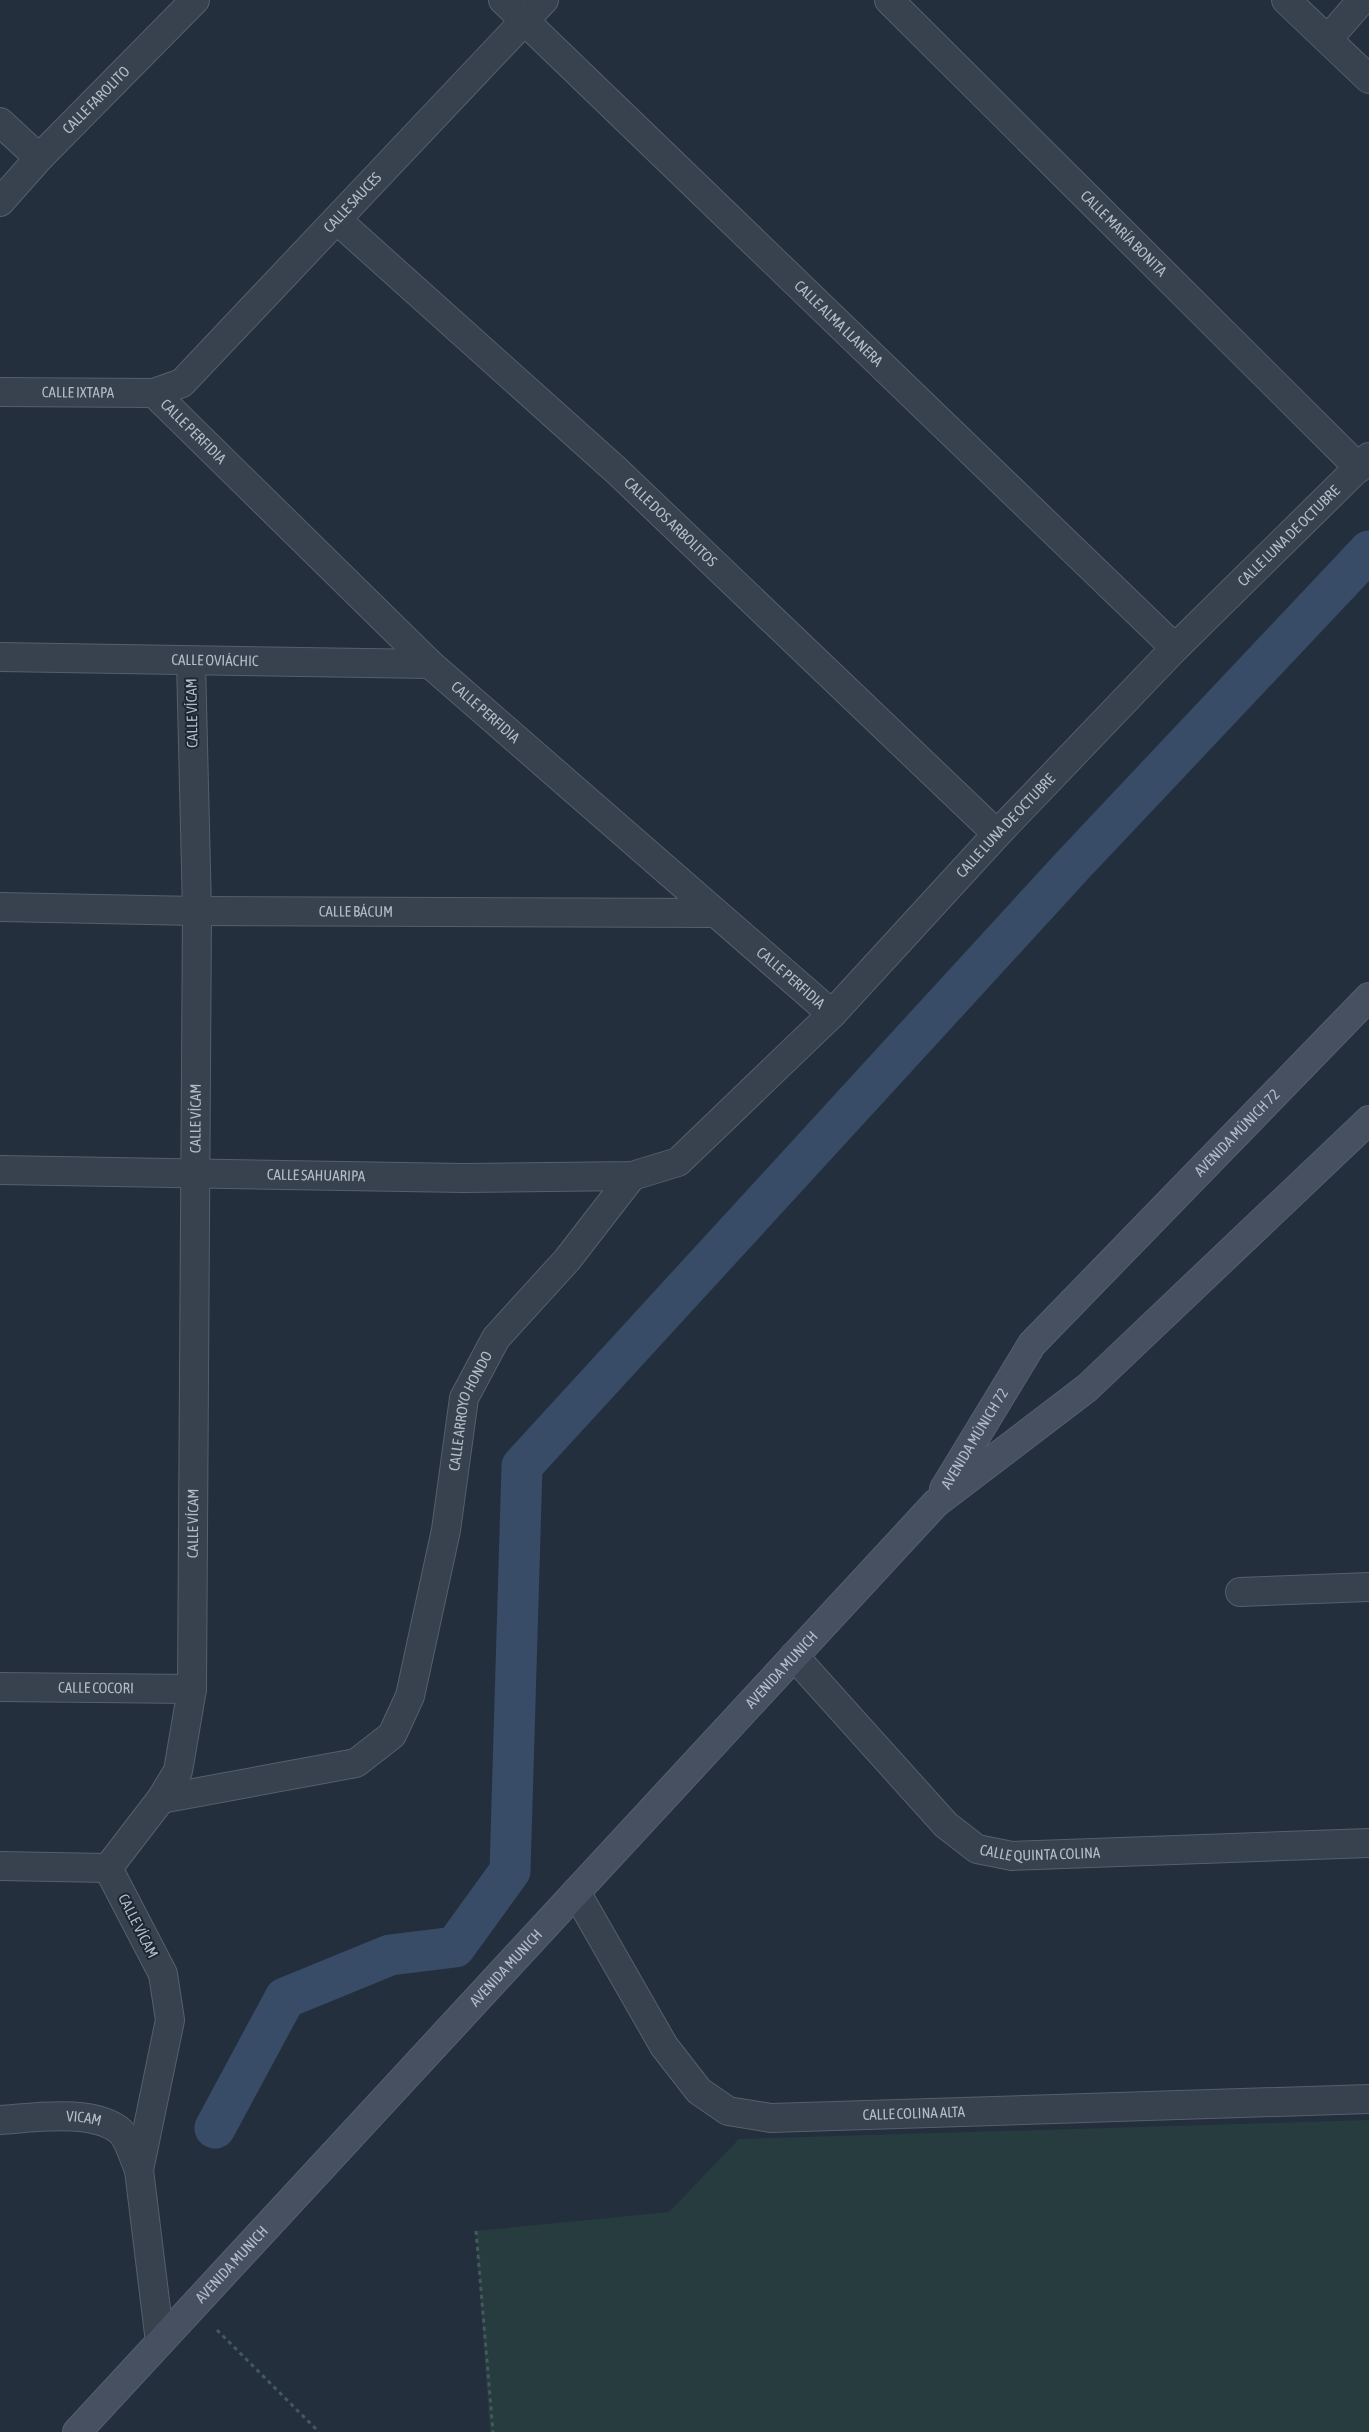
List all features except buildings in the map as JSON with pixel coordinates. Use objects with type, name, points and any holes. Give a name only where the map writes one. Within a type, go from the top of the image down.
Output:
[{"type":"main road","name":"AVENIDA MÚNICH 72","points":[[936,1502],[1032,1344],[1369,997]]},
{"type":"main road","name":"AVENIDA MÚNICH 72","points":[[936,1502],[1087,1388],[1369,1120]]},
{"type":"main road","name":"AVENIDA MUNICH","points":[[77,2432],[936,1502]]},
{"type":"street","name":"CALLE FAROLITO","points":[[0,202],[40,158],[195,0]]},
{"type":"street","name":"CALLE ALMA LLANERA","points":[[503,0],[1175,648]]},
{"type":"street","name":"CALLE SAUCES","points":[[154,393],[182,384],[544,0]]},
{"type":"street","name":"CALLE MARÍA BONITA","points":[[889,0],[1364,463]]},
{"type":"street","points":[[1286,0],[1369,79]]},
{"type":"street","points":[[1328,38],[1362,0]]},
{"type":"street","points":[[0,122],[40,158]]},
{"type":"street","name":"CALLE DOS ARBOLITOS","points":[[337,220],[618,471],[997,834]]},
{"type":"street","name":"CALLE IXTAPA","points":[[0,392],[154,393]]},
{"type":"street","name":"CALLE PERFIDIA","points":[[154,393],[430,664],[832,1014]]},
{"type":"street","name":"CALLE LUNA DE OCTUBRE","points":[[632,1176],[678,1162],[832,1014],[997,834],[1175,648],[1364,463]]},
{"type":"street","name":"CALLE OVIÁCHIC","points":[[0,657],[430,664]]},
{"type":"street","name":"CALLE VÍCAM","points":[[160,2342],[139,2170],[170,2020],[163,1974],[108,1868],[161,1799],[178,1771],[192,1689],[197,911],[191,661]]},
{"type":"street","name":"CALLE BÁCUM","points":[[0,907],[197,911],[714,913]]},
{"type":"street","name":"CALLE SAHUARIPA","points":[[0,1170],[194,1175],[463,1178],[632,1176]]},
{"type":"street","name":"CALLE ARROYO HONDO","points":[[161,1799],[356,1762],[392,1735],[410,1696],[446,1530],[464,1398],[496,1338],[567,1260],[632,1176]]},
{"type":"street","points":[[1240,1592],[1369,1586]]},
{"type":"street","name":"CALLE QUINTA COLINA","points":[[794,1656],[946,1825],[977,1849],[1012,1856],[1369,1843]]},
{"type":"street","name":"CALLE COCORI","points":[[0,1687],[192,1689]]},
{"type":"street","points":[[0,1866],[108,1868]]},
{"type":"street","name":"CALLE COLINA ALTA","points":[[576,1892],[664,2046],[699,2091],[728,2111],[771,2118],[1369,2100]]},
{"type":"street","name":"VICAM","points":[[0,2120],[68,2117],[105,2122],[122,2132],[139,2170]]},
{"type":"path","points":[[476,2231],[493,2432]]},
{"type":"path","points":[[193,2306],[319,2432]]},
{"type":"green space","points":[[1369,2120],[1369,2432],[490,2432],[476,2231],[669,2212],[739,2139]]},
{"type":"waterway","points":[[215,2128],[285,1998],[390,1955],[455,1947],[510,1871],[522,1466],[1073,865],[1369,551]]}]
